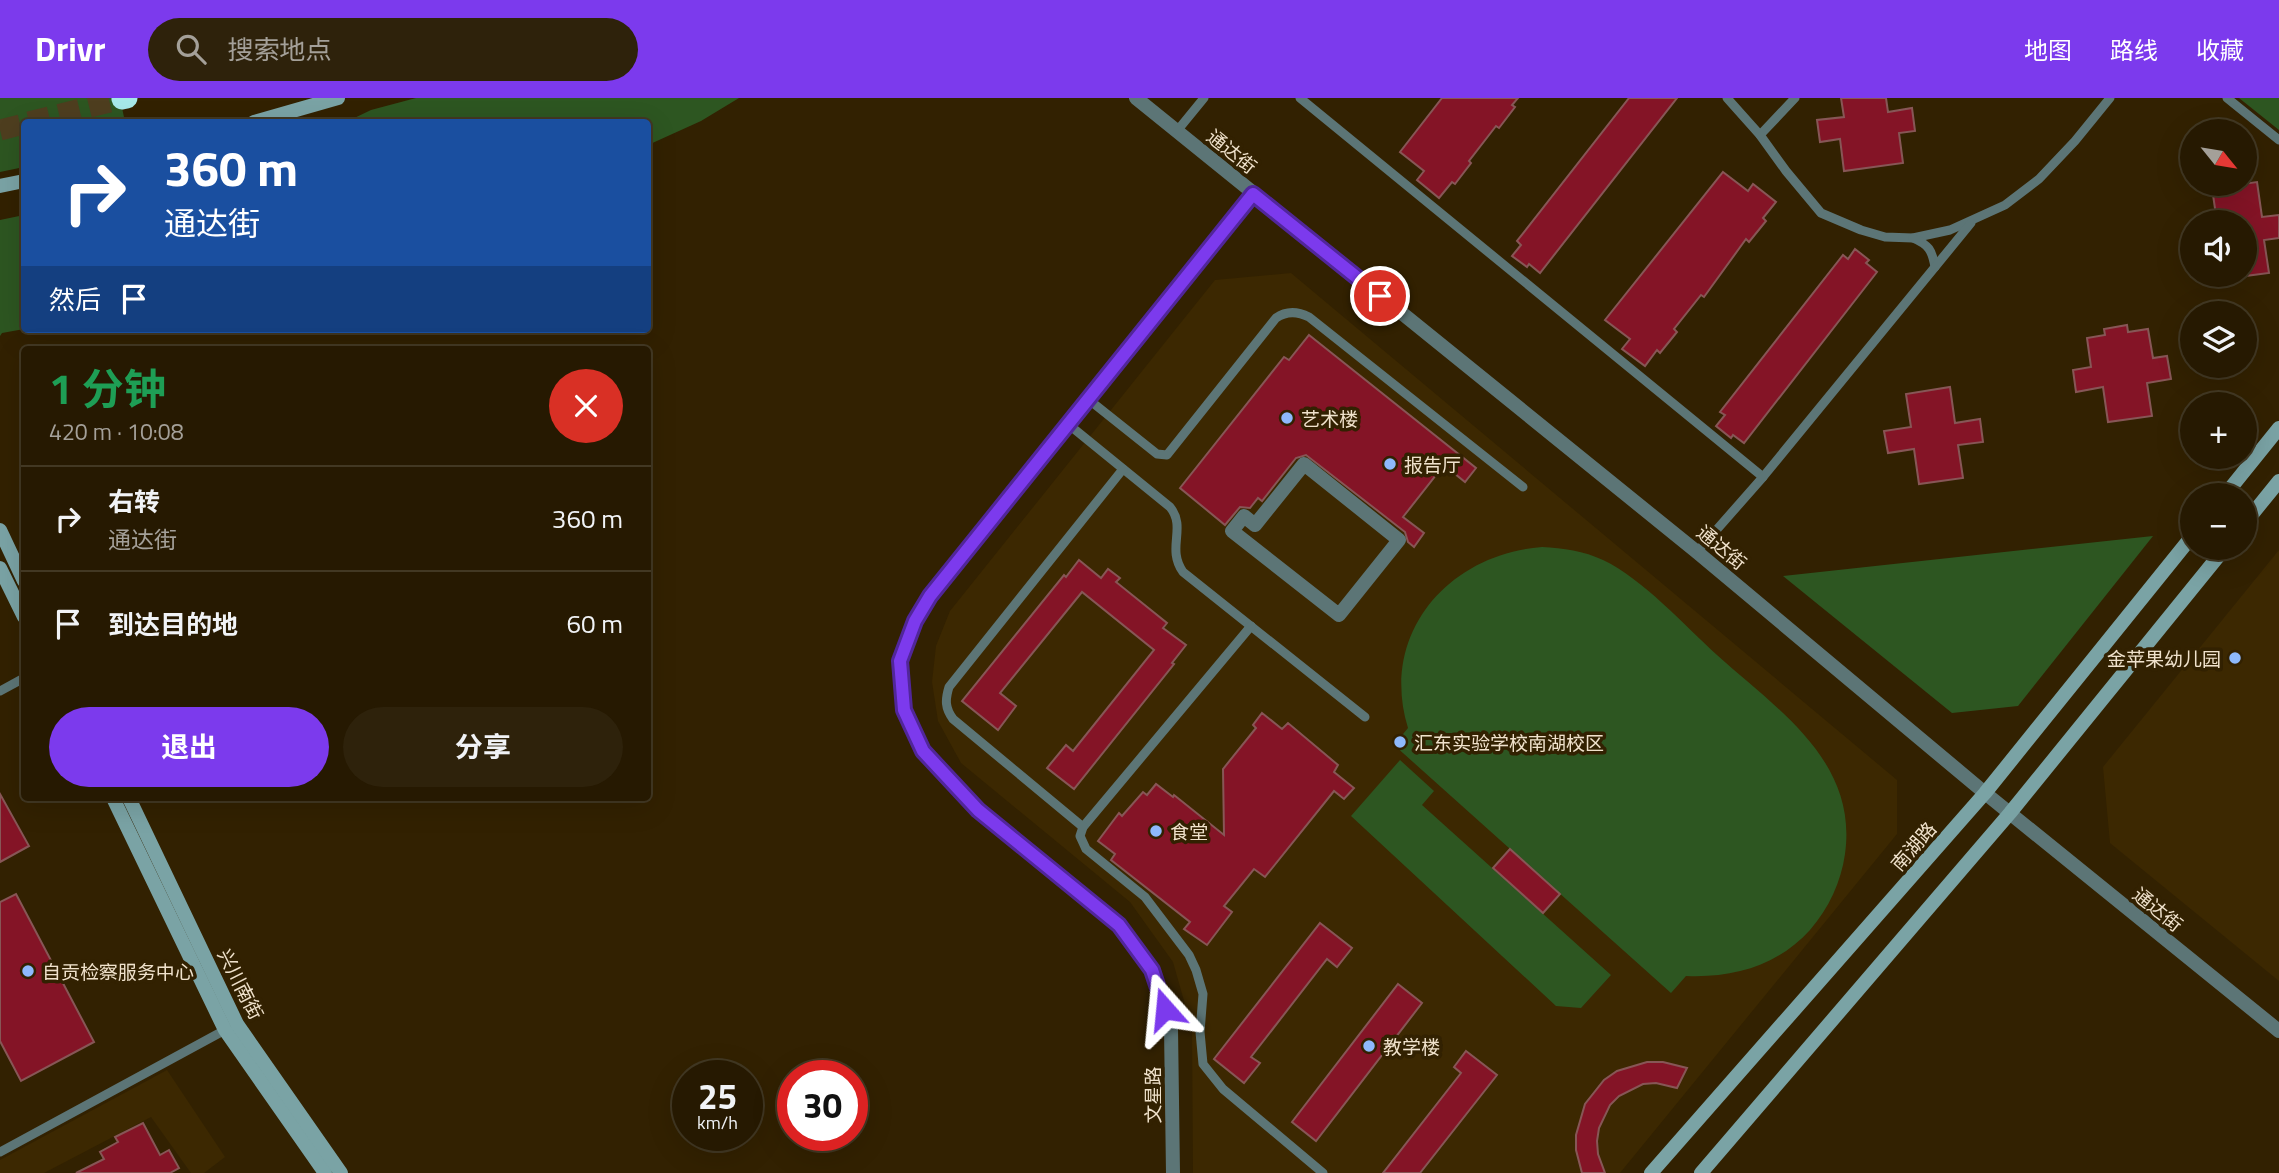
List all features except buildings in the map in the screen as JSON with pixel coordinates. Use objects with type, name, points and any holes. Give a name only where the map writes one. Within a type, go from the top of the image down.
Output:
[{"type":"main road","points":[[264,119],[338,98]]},
{"type":"main road","points":[[1,186],[21,182]]},
{"type":"main road","points":[[2235,483],[2279,428]]},
{"type":"main road","points":[[2257,508],[2279,481]]},
{"type":"main road","points":[[0,530],[21,575]]},
{"type":"main road","name":"南湖路","points":[[1651,1173],[1985,793],[2180,551]]},
{"type":"main road","points":[[1701,1173],[2010,813],[2215,560]]},
{"type":"main road","points":[[0,568],[21,611]]},
{"type":"main road","name":"兴川南街","points":[[114,801],[225,1030],[324,1173]]},
{"type":"main road","name":"兴川南街","points":[[130,801],[237,1024],[341,1173]]},
{"type":"street","name":"通达街","points":[[1136,98],[1697,552],[1985,793],[2279,1031]]},
{"type":"street","name":"文星路","points":[[1173,1173],[1171,1028],[1152,970],[1119,925],[978,810],[923,751],[904,710],[900,661],[915,621],[930,596],[1253,194]]},
{"type":"street","points":[[1304,464],[1399,540],[1339,615],[1232,531],[1244,516],[1255,525],[1304,464]]},
{"type":"lane","points":[[1177,131],[1204,98]]},
{"type":"lane","points":[[1300,98],[1763,477]]},
{"type":"lane","points":[[1727,98],[1760,135],[1821,213],[1885,237],[1913,237],[1950,230],[2006,205],[2039,179],[2110,98]]},
{"type":"lane","points":[[1760,135],[1795,98]]},
{"type":"lane","points":[[2227,98],[2279,140]]},
{"type":"lane","points":[[1697,552],[1763,477],[1975,219]]},
{"type":"lane","points":[[1913,237],[1927,244],[1932,251],[1935,267]]},
{"type":"lane","points":[[1088,399],[1157,454],[1167,455],[1276,318],[1288,313],[1299,313],[1308,317],[1522,487]]},
{"type":"lane","points":[[1068,424],[1176,514],[1178,529],[1175,557],[1183,572],[1365,717]]},
{"type":"lane","points":[[1083,828],[953,719],[945,700],[949,687],[1123,469]]},
{"type":"lane","points":[[1251,626],[1083,828],[1080,836],[1086,849],[1146,897],[1189,954],[1203,994],[1200,1032],[1203,1064],[1212,1077],[1323,1173]]},
{"type":"lane","points":[[0,691],[21,680]]},
{"type":"lane","points":[[0,1152],[225,1030]]},
{"type":"shaded area","name":"汇东实验学校南湖校区","points":[[1291,273],[1897,780],[1897,834],[1620,1173],[1193,1173],[1192,1029],[1173,962],[1130,902],[961,763],[938,721],[932,682],[936,646],[950,611],[1215,280]]},
{"type":"shaded area","name":"金苹果幼儿园","points":[[2279,550],[2279,981],[2110,843],[2103,767]]},
{"type":"shaded area","points":[[167,1070],[225,1157],[204,1173],[191,1173],[151,1117],[44,1173],[0,1173],[0,1160]]},
{"type":"green space","points":[[0,98],[120,98],[124,119],[21,119],[21,168],[0,172]]},
{"type":"green space","points":[[416,98],[739,98],[701,121],[651,144],[651,119],[352,119],[371,110]]},
{"type":"green space","points":[[2239,98],[2279,98],[2279,130]]},
{"type":"green space","points":[[21,216],[21,330],[2,333],[0,336],[0,220]]},
{"type":"green space","points":[[2153,536],[2018,706],[1952,713],[1783,576]]},
{"type":"green space","points":[[1542,547],[1588,554],[1618,568],[1633,579],[1663,603],[1788,718],[1809,740],[1826,765],[1839,791],[1846,821],[1845,854],[1837,885],[1823,913],[1810,930],[1769,961],[1738,972],[1686,976],[1671,993],[1394,745],[1408,728],[1402,694],[1403,661],[1413,631],[1429,605],[1451,583],[1477,565],[1508,553]]},
{"type":"green space","points":[[1400,760],[1434,791],[1422,805],[1611,975],[1581,1008],[1556,1006],[1351,816]]},
{"type":"tunnel","points":[[41,119],[122,99]]},
{"type":"tunnel","points":[[0,130],[21,125]]},
{"type":"place","name":"艺术楼","points":[[1287,418]]},
{"type":"place","name":"报告厅","points":[[1390,464]]},
{"type":"place","name":"金苹果幼儿园","points":[[2235,658]]},
{"type":"place","name":"汇东实验学校南湖校区","points":[[1400,742]]},
{"type":"place","name":"食堂","points":[[1156,831]]},
{"type":"place","name":"自贡检察服务中心","points":[[28,971]]},
{"type":"place","name":"教学楼","points":[[1369,1046]]},
{"type":"route","points":[[1165,1009],[1152,970],[1119,925],[978,810],[923,751],[904,710],[900,661],[915,621],[930,596],[1253,194],[1380,296]]}]
